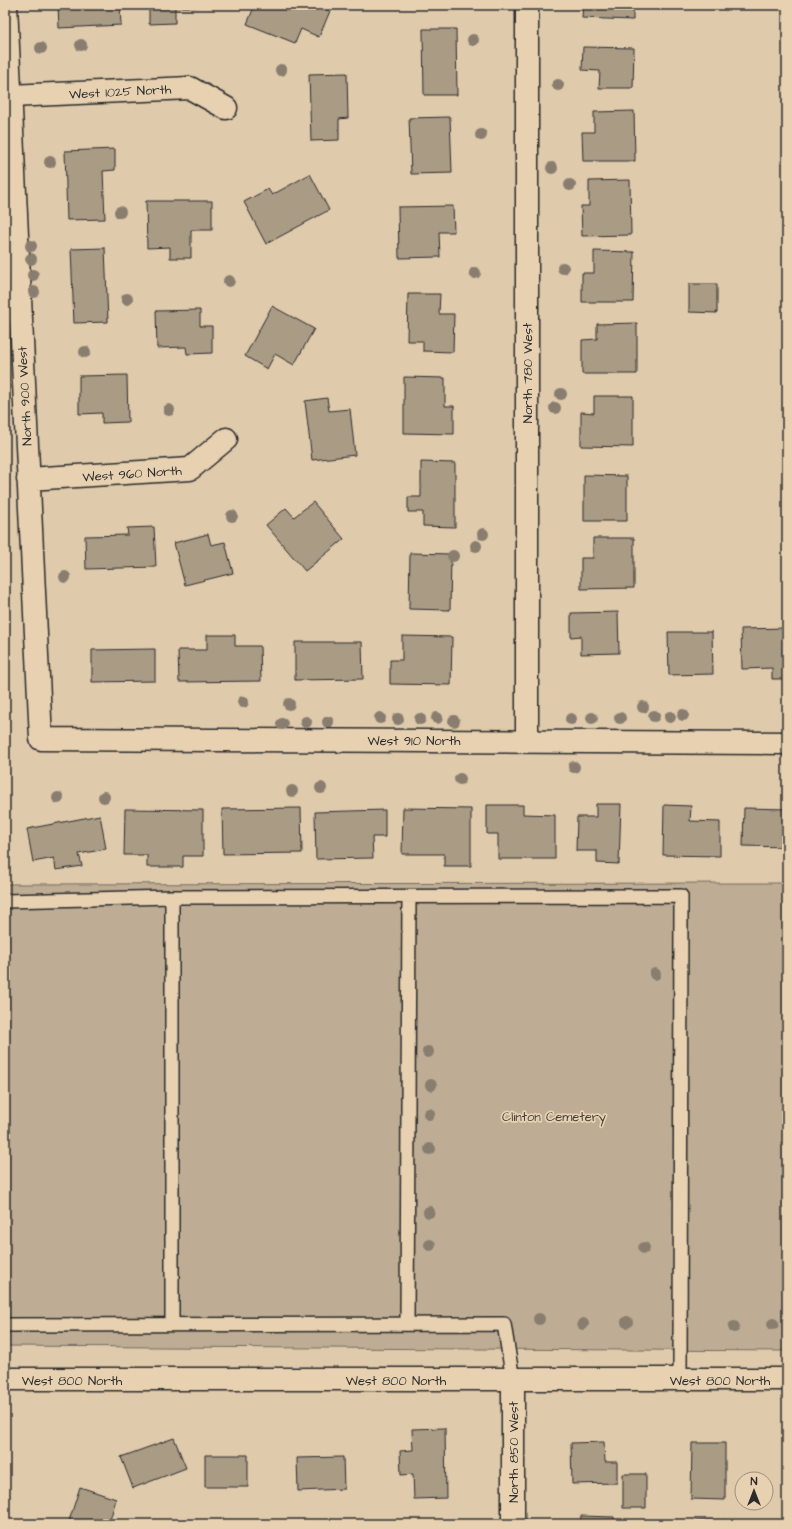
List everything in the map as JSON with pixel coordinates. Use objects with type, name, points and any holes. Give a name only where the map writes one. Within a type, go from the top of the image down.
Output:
[{"type":"street","name":"North 900 West","points":[[6,5],[40,739]]},
{"type":"street","name":"North 780 West","points":[[527,5],[527,741]]},
{"type":"street","name":"West 1025 North","points":[[10,96],[190,88],[226,108]]},
{"type":"street","name":"West 960 North","points":[[28,479],[190,469],[226,439]]},
{"type":"street","name":"West 910 North","points":[[40,739],[787,743]]},
{"type":"street","name":"West 800 North","points":[[5,1380],[787,1379]]},
{"type":"street","name":"North 850 West","points":[[513,1380],[513,1524]]},
{"type":"lane","points":[[5,901],[172,897],[682,896],[680,1380]]},
{"type":"lane","points":[[172,897],[172,1324]]},
{"type":"lane","points":[[407,1324],[408,897]]},
{"type":"lane","points":[[5,1325],[504,1324],[513,1380]]},
{"type":"green space","name":"Clinton Cemetery","points":[[787,883],[787,1351],[5,1346],[5,884]]},
{"type":"building","points":[[58,5],[120,5],[121,25],[59,28]]},
{"type":"building","points":[[149,5],[196,5],[196,7],[175,7],[175,23],[149,24]]},
{"type":"building","points":[[255,5],[316,5],[330,11],[319,37],[301,29],[295,43],[247,24]]},
{"type":"building","points":[[583,5],[633,5],[633,20],[582,18]]},
{"type":"building","points":[[423,29],[456,29],[457,95],[424,95]]},
{"type":"building","points":[[583,47],[634,48],[633,88],[599,88],[600,71],[582,70]]},
{"type":"building","points":[[347,73],[348,118],[339,119],[339,140],[311,141],[309,74]]},
{"type":"building","points":[[634,111],[635,161],[583,161],[582,132],[594,132],[594,112]]},
{"type":"building","points":[[450,117],[452,173],[411,174],[409,118]]},
{"type":"building","points":[[115,149],[115,170],[103,171],[105,219],[67,220],[65,151]]},
{"type":"building","points":[[310,174],[329,210],[266,244],[244,202],[268,189],[272,195]]},
{"type":"building","points":[[630,180],[631,235],[582,236],[581,206],[589,206],[589,181]]},
{"type":"building","points":[[146,201],[212,201],[212,230],[191,230],[191,258],[170,258],[170,247],[147,248]]},
{"type":"building","points":[[453,206],[454,232],[439,232],[440,257],[399,258],[398,207]]},
{"type":"building","points":[[105,248],[108,322],[74,323],[71,249]]},
{"type":"building","points":[[594,251],[634,252],[633,302],[582,302],[582,273],[594,273]]},
{"type":"building","points":[[689,284],[717,284],[717,313],[689,312]]},
{"type":"building","points":[[408,294],[440,294],[439,314],[454,314],[453,352],[423,351],[423,341],[407,341]]},
{"type":"building","points":[[272,306],[314,329],[294,365],[275,354],[267,369],[245,356]]},
{"type":"building","points":[[200,310],[200,326],[212,326],[212,353],[187,354],[186,347],[157,348],[156,311]]},
{"type":"building","points":[[637,323],[637,374],[582,374],[582,340],[597,339],[597,324]]},
{"type":"building","points":[[127,375],[128,422],[102,423],[102,413],[79,414],[79,376]]},
{"type":"building","points":[[404,377],[445,378],[445,406],[454,406],[454,434],[404,433]]},
{"type":"building","points":[[594,396],[633,396],[633,447],[581,446],[581,412],[594,413]]},
{"type":"building","points":[[327,398],[329,411],[350,409],[355,455],[312,460],[305,401]]},
{"type":"building","points":[[421,462],[455,463],[455,527],[423,526],[423,512],[408,512],[408,497],[421,497]]},
{"type":"building","points":[[584,475],[627,476],[627,521],[584,521]]},
{"type":"building","points":[[313,502],[344,539],[305,571],[266,525],[286,508],[294,517]]},
{"type":"building","points":[[154,527],[156,567],[86,569],[85,536],[128,535],[127,528]]},
{"type":"building","points":[[208,534],[211,545],[225,542],[233,573],[185,585],[174,543]]},
{"type":"building","points":[[593,538],[634,538],[634,588],[581,589],[581,558],[593,558]]},
{"type":"building","points":[[410,553],[451,554],[450,610],[409,609]]},
{"type":"building","points":[[618,612],[619,653],[581,654],[581,636],[571,637],[571,613]]},
{"type":"building","points":[[787,628],[787,679],[772,679],[772,668],[742,669],[741,629]]},
{"type":"building","points":[[668,632],[712,632],[713,674],[669,675]]},
{"type":"building","points":[[207,635],[235,635],[235,646],[260,646],[261,681],[179,682],[178,650],[207,650]]},
{"type":"building","points":[[402,636],[452,637],[451,685],[390,684],[390,660],[402,660]]},
{"type":"building","points":[[295,642],[362,642],[363,679],[295,680]]},
{"type":"building","points":[[155,649],[155,681],[92,682],[92,650]]},
{"type":"building","points":[[596,804],[621,804],[619,864],[597,863],[597,851],[576,851],[577,817],[596,817]]},
{"type":"building","points":[[487,805],[523,805],[523,814],[555,815],[555,859],[498,859],[498,834],[487,834]]},
{"type":"building","points":[[664,805],[691,806],[690,821],[720,822],[720,856],[663,855]]},
{"type":"building","points":[[301,808],[302,853],[223,854],[222,809]]},
{"type":"building","points":[[403,808],[471,809],[471,866],[444,866],[444,854],[402,854]]},
{"type":"building","points":[[744,808],[787,809],[787,847],[743,846]]},
{"type":"building","points":[[125,809],[203,810],[203,856],[183,856],[183,867],[147,867],[147,855],[124,855]]},
{"type":"building","points":[[385,810],[385,837],[372,837],[373,858],[316,859],[315,812]]},
{"type":"building","points":[[100,815],[106,849],[79,854],[82,866],[56,870],[54,858],[33,862],[27,829]]},
{"type":"building","points":[[445,1428],[446,1498],[414,1499],[413,1474],[401,1475],[400,1451],[413,1450],[412,1429]]},
{"type":"building","points":[[174,1438],[186,1468],[133,1488],[121,1457]]},
{"type":"building","points":[[604,1442],[605,1462],[617,1462],[617,1483],[572,1484],[571,1443]]},
{"type":"building","points":[[692,1443],[725,1443],[725,1500],[691,1499]]},
{"type":"building","points":[[205,1455],[248,1455],[248,1487],[205,1487]]},
{"type":"building","points":[[343,1457],[344,1489],[298,1491],[297,1458]]},
{"type":"building","points":[[623,1474],[646,1474],[646,1508],[623,1508]]},
{"type":"building","points":[[80,1487],[116,1499],[109,1524],[68,1524]]},
{"type":"building","points":[[581,1516],[614,1517],[614,1524],[580,1524]]},
{"type":"building","points":[[726,1520],[726,1524],[695,1524],[695,1521]]}]
